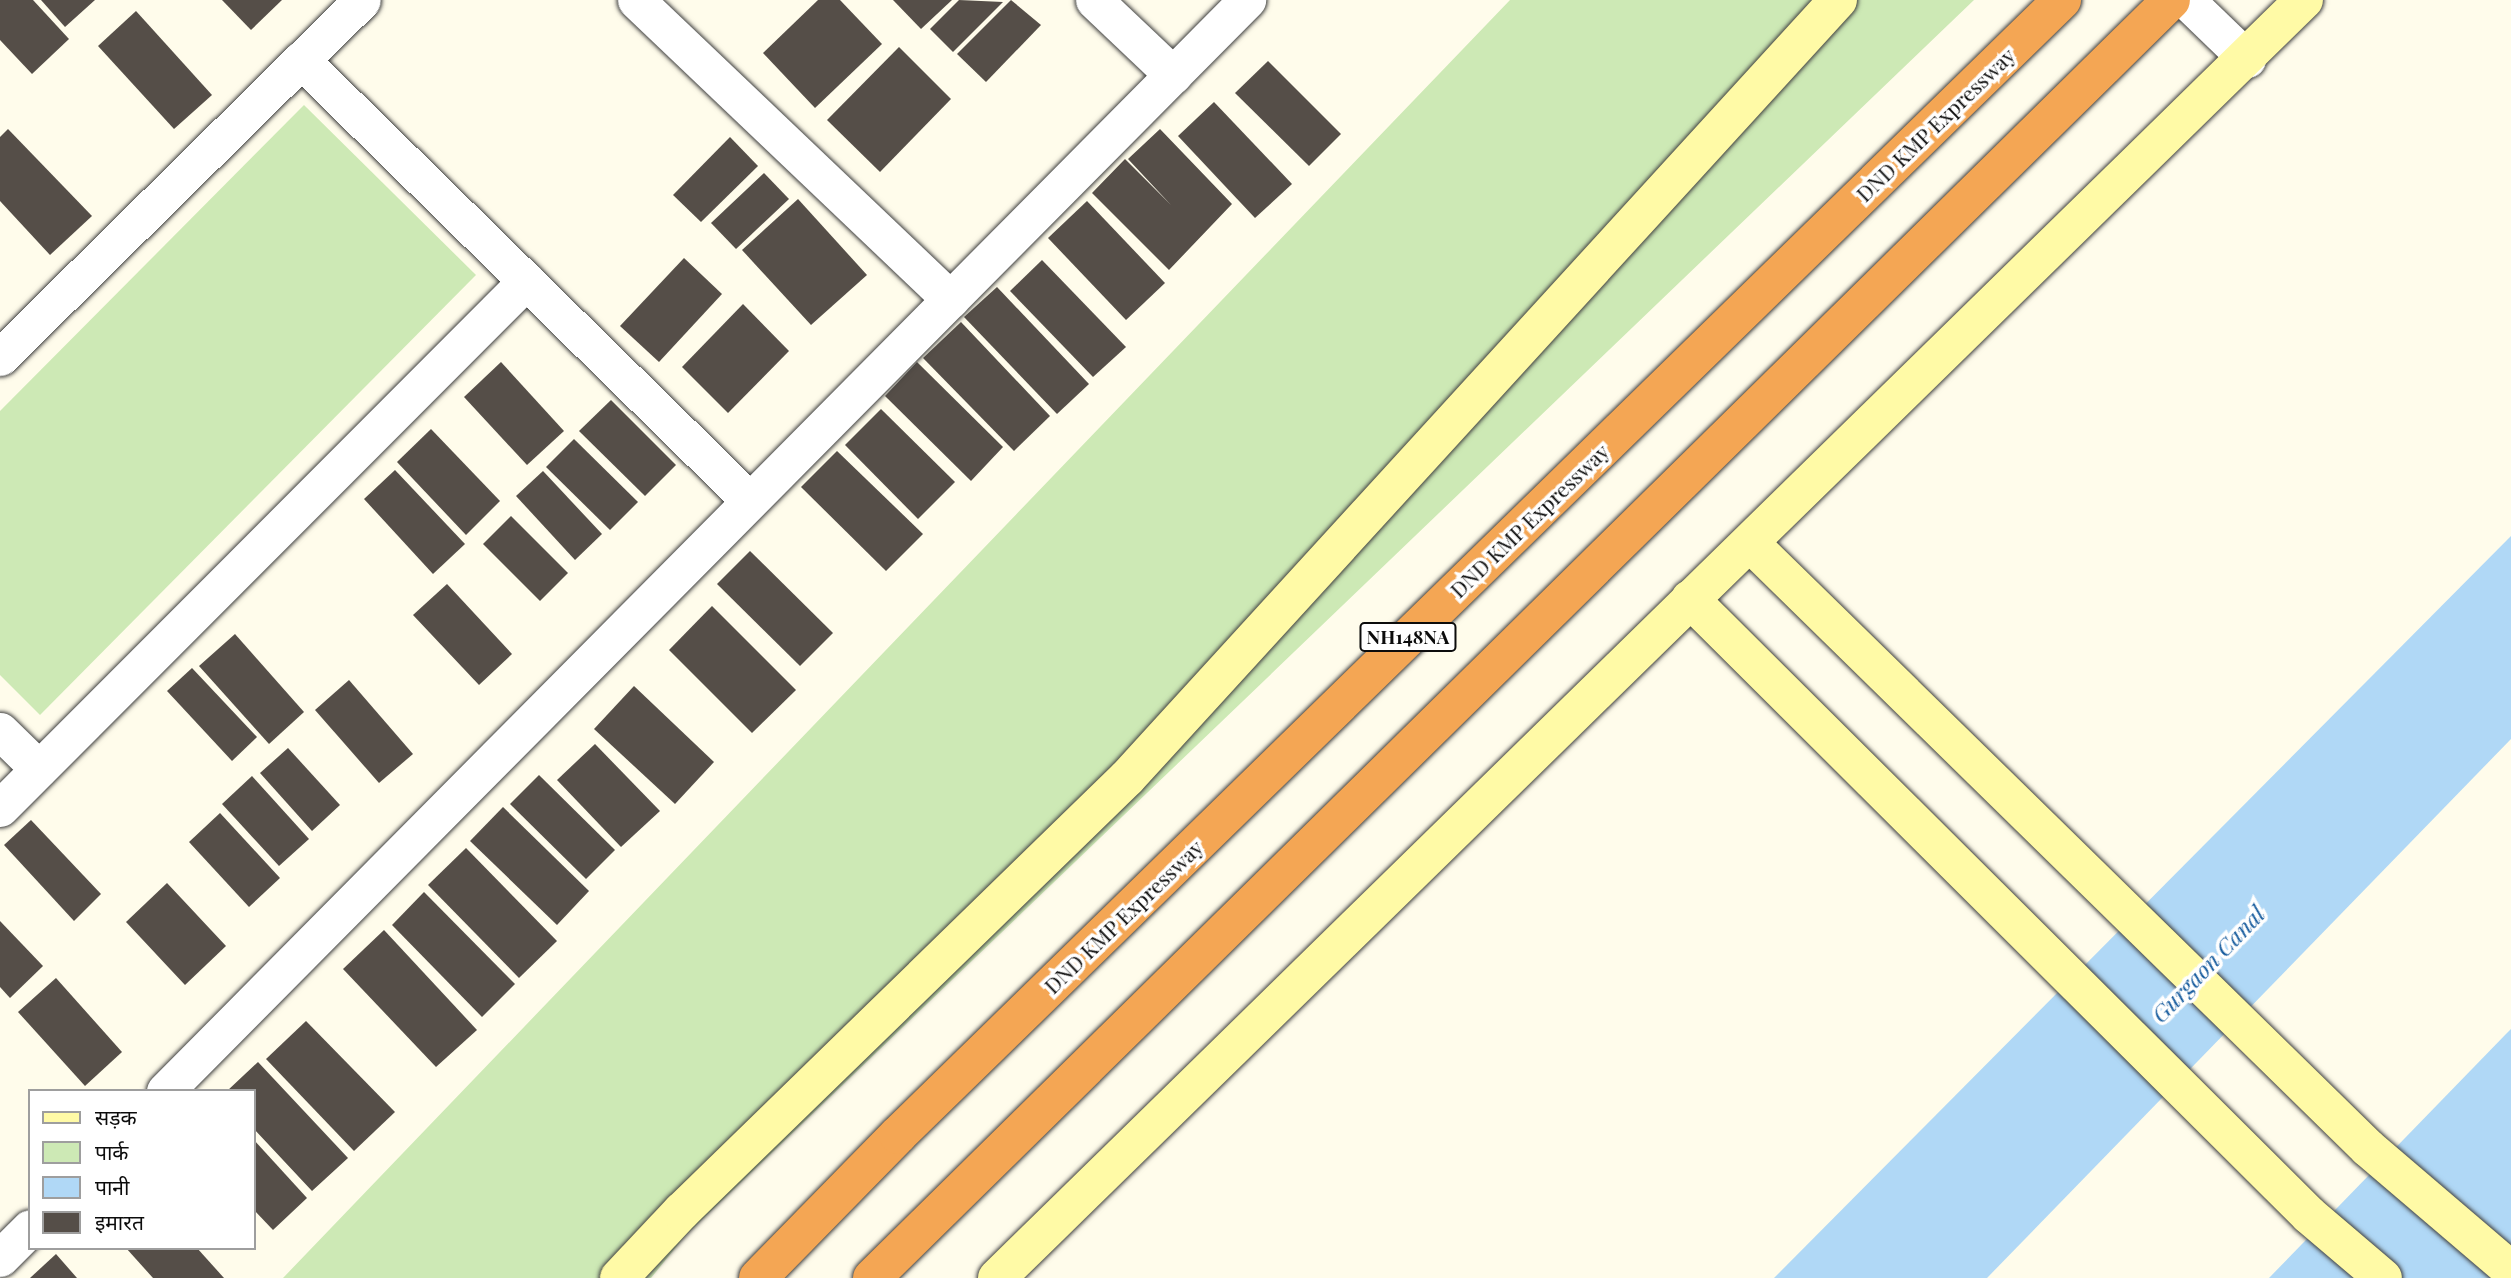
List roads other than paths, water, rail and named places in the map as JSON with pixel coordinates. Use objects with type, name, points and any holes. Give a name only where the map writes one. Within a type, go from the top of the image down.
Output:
[{"type":"highway","name":"DND KMP Expressway","points":[[758,1278],[898,1135],[2062,0]]},
{"type":"highway","points":[[872,1278],[2171,0]]},
{"type":"street","points":[[0,357],[362,0]]},
{"type":"street","points":[[636,0],[950,299]]},
{"type":"street","points":[[1094,0],[1173,75]]},
{"type":"street","points":[[167,1089],[1247,0]]},
{"type":"street","points":[[620,1278],[681,1212],[1127,778],[1838,0]]},
{"type":"street","points":[[2186,0],[2247,59]]},
{"type":"street","points":[[997,1278],[1690,599],[2247,59],[2304,0]]},
{"type":"street","points":[[301,60],[750,501]]},
{"type":"street","points":[[0,808],[526,281]]},
{"type":"street","points":[[1750,543],[2368,1148],[2511,1270]]},
{"type":"street","points":[[1690,599],[2309,1215],[2383,1278]]},
{"type":"street","points":[[0,732],[39,769]]},
{"type":"street","points":[[0,1258],[28,1230]]},
{"type":"water","name":"Gurgaon Canal","points":[[2511,536],[2511,739],[1987,1278],[1774,1278]]},
{"type":"water","points":[[2511,1029],[2511,1278],[2269,1278],[2506,1034]]}]
